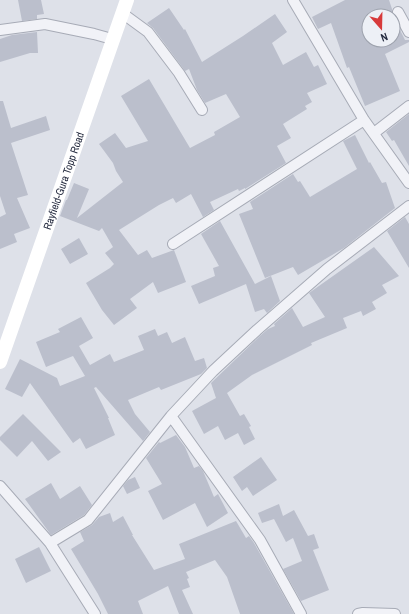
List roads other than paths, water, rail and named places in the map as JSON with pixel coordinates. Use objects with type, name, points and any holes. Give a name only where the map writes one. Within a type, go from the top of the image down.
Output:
[{"type":"street","points":[[293,0],[364,120],[409,183]]},
{"type":"street","points":[[124,6],[148,32],[179,73],[202,110]]},
{"type":"street","name":"Rayfield-Gura Topp Road","points":[[0,362],[124,6]]},
{"type":"street","points":[[401,17],[409,32]]},
{"type":"street","points":[[0,30],[45,24],[112,39]]},
{"type":"street","points":[[374,133],[409,106]]},
{"type":"street","points":[[173,244],[364,120]]},
{"type":"street","points":[[50,543],[88,520],[171,416],[213,371],[257,330],[327,269],[409,206]]},
{"type":"street","points":[[171,416],[260,540],[301,614]]},
{"type":"street","points":[[0,486],[50,543],[95,614]]},
{"type":"street","points":[[358,614],[395,614]]}]
